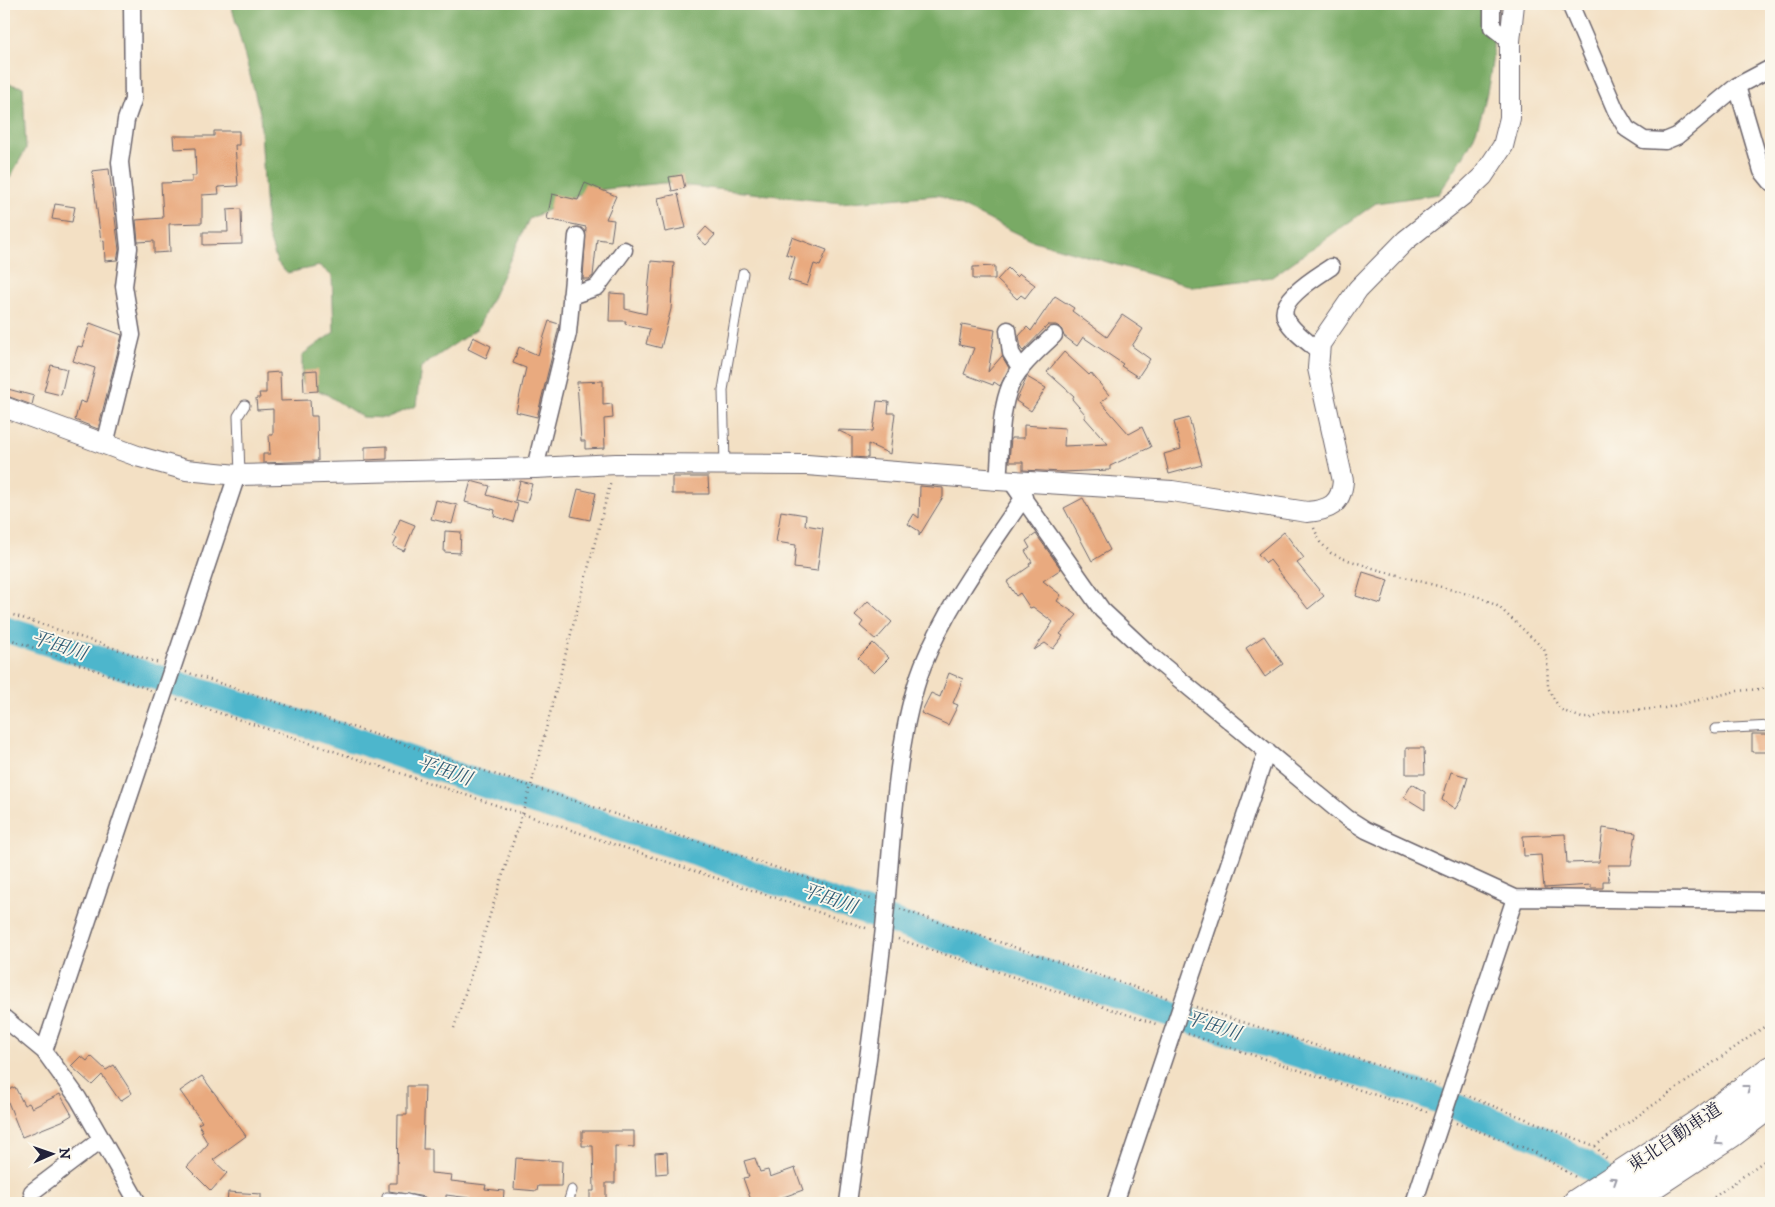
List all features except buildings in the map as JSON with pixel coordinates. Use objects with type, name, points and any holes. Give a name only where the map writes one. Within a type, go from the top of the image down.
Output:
[{"type":"highway","name":"東北自動車道","points":[[1625,1203],[1658,1168],[1771,1070]]},
{"type":"highway","name":"東北自動車道","points":[[1577,1190],[1658,1168],[1771,1103]]},
{"type":"street","points":[[105,444],[132,335],[124,286],[129,248],[120,162],[126,120],[133,100],[132,4]]},
{"type":"street","points":[[1492,4],[1492,27],[1510,41]]},
{"type":"street","points":[[4,407],[105,444],[186,470],[238,475],[535,468],[616,464],[807,465],[1172,491],[1312,511],[1328,508],[1337,501],[1342,493],[1343,481],[1318,368],[1320,344],[1358,289],[1406,240],[1463,195],[1482,176],[1503,146],[1510,118],[1510,41],[1514,4]]},
{"type":"street","points":[[1570,4],[1616,111],[1627,129],[1644,140],[1665,141],[1677,136],[1737,86],[1771,68]]},
{"type":"street","points":[[1737,86],[1762,171],[1771,182]]},
{"type":"street","points":[[535,468],[568,333],[577,236]]},
{"type":"street","points":[[571,296],[597,287],[624,250]]},
{"type":"street","points":[[1319,351],[1295,330],[1285,318],[1284,308],[1288,301],[1332,267]]},
{"type":"street","points":[[1008,330],[1011,353],[1022,369]]},
{"type":"street","points":[[1054,335],[1022,369],[1008,390],[1004,410],[1004,480],[1024,497],[1102,610],[1150,655],[1347,818],[1366,830],[1514,898],[1771,901]]},
{"type":"street","points":[[44,1051],[238,475]]},
{"type":"street","points":[[848,1203],[883,933],[902,747],[912,702],[923,665],[962,591],[1024,497]]},
{"type":"street","points":[[1114,1203],[1267,751]]},
{"type":"street","points":[[1414,1203],[1514,898]]},
{"type":"street","points":[[4,1018],[44,1051],[78,1098],[138,1203]]},
{"type":"street","points":[[32,1192],[102,1139]]},
{"type":"lane","points":[[725,464],[723,390],[744,273]]},
{"type":"lane","points":[[238,475],[238,416],[245,405]]},
{"type":"lane","points":[[1715,729],[1771,726]]},
{"type":"lane","points":[[568,1203],[572,1190]]},
{"type":"lane","points":[[387,1197],[407,1198],[423,1203]]},
{"type":"path","points":[[454,1028],[530,791],[616,464]]},
{"type":"path","points":[[1312,511],[1314,530],[1320,542],[1332,553],[1379,570],[1482,598],[1499,607],[1544,649],[1548,658],[1548,687],[1561,710],[1569,715],[1592,718],[1610,712],[1664,708],[1737,691],[1771,688]]},
{"type":"path","points":[[4,612],[531,786],[1181,1005],[1450,1091],[1595,1146],[1606,1158]]},
{"type":"path","points":[[4,637],[165,693],[524,811],[883,933],[1442,1116],[1533,1151],[1577,1190]]},
{"type":"path","points":[[1595,1146],[1771,1022]]},
{"type":"path","points":[[1706,1203],[1771,1156]]},
{"type":"green space","points":[[231,4],[1485,4],[1493,31],[1493,48],[1485,103],[1476,131],[1464,155],[1439,194],[1376,203],[1272,277],[1193,287],[1031,240],[938,195],[840,203],[663,183],[588,191],[529,219],[478,328],[421,367],[416,406],[386,418],[362,417],[326,394],[302,383],[302,355],[334,332],[332,276],[320,266],[287,273],[277,262],[267,232],[260,113]]},
{"type":"green space","points":[[4,83],[23,87],[26,149],[4,188]]},
{"type":"waterway","name":"平田川","points":[[4,629],[361,742],[528,800],[695,852],[766,879],[1207,1026],[1414,1091],[1544,1140],[1583,1162],[1626,1194]]}]
